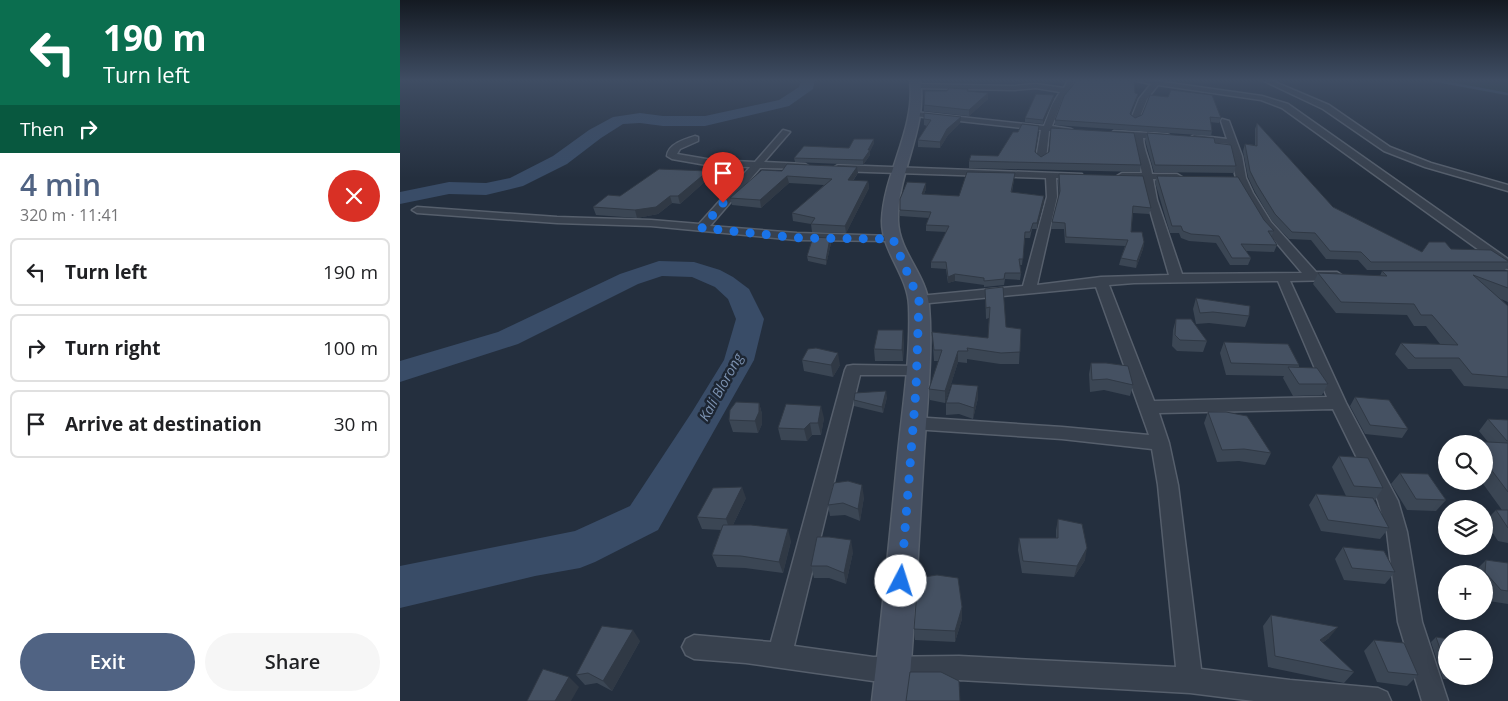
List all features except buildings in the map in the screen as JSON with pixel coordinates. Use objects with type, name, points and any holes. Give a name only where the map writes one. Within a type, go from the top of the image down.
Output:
[{"type":"street","points":[[1041,159],[1046,129],[1054,113]]},
{"type":"street","points":[[1135,119],[1138,113]]},
{"type":"street","points":[[1295,113],[1506,272]]},
{"type":"street","points":[[1334,113],[1387,149],[1428,165],[1508,188]]},
{"type":"street","points":[[890,701],[917,371],[919,300],[893,239],[890,223],[891,205],[899,170],[915,114],[1078,131]]},
{"type":"street","points":[[1226,121],[1232,142],[1236,178],[1267,224],[1312,276]]},
{"type":"street","points":[[702,228],[755,165],[786,132]]},
{"type":"street","points":[[1104,133],[1173,137]]},
{"type":"street","points":[[1138,136],[1141,153],[1146,165],[1146,176],[1176,277]]},
{"type":"street","points":[[1186,138],[1232,142]]},
{"type":"street","points":[[695,139],[676,147],[672,152],[672,156],[712,163],[813,167]]},
{"type":"street","points":[[832,168],[1093,176]]},
{"type":"street","points":[[1029,289],[1050,205],[1052,175]]},
{"type":"street","points":[[1110,176],[1184,177]]},
{"type":"street","points":[[417,210],[557,220],[641,222],[800,238],[893,239]]},
{"type":"street","points":[[1282,276],[1338,403],[1388,501],[1397,532],[1410,622],[1435,701]]},
{"type":"street","points":[[919,300],[1101,281],[1176,277],[1349,276]]},
{"type":"street","points":[[1101,281],[1160,443],[1168,485],[1190,680]]},
{"type":"street","points":[[779,656],[853,370],[917,371]]},
{"type":"street","points":[[1148,407],[1338,403]]},
{"type":"street","points":[[913,423],[1062,433],[1160,443]]},
{"type":"street","points":[[694,647],[873,669],[959,668],[1190,680],[1290,693],[1378,701]]},
{"type":"waterway","name":"Kali Blorong","points":[[400,198],[449,188],[486,189],[516,182],[560,160],[595,134],[619,120],[640,118],[663,121],[705,121],[741,113]]},
{"type":"waterway","name":"Kali Blorong","points":[[400,372],[508,338],[629,279],[659,269],[694,270],[711,275],[724,282],[740,295],[750,319],[739,360],[644,518],[580,549],[400,587]]},
{"type":"route","points":[[723,203],[702,228],[755,235],[817,239],[893,239],[919,300],[916,389],[901,581]]}]
